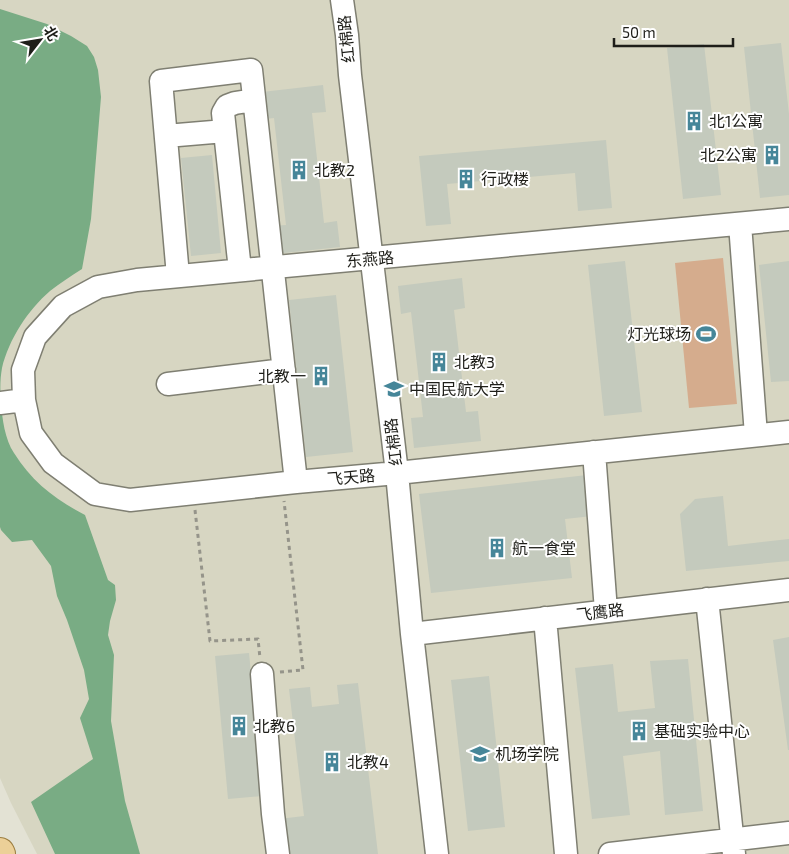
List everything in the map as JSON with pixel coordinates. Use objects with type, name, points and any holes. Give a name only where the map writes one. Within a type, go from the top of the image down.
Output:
[{"type":"lane","name":"红棉路","points":[[342,0],[397,473],[412,634],[437,854]]},
{"type":"lane","points":[[178,276],[161,80],[251,70],[284,370],[289,483]]},
{"type":"lane","points":[[240,270],[223,114],[227,106],[235,102],[254,100]]},
{"type":"lane","points":[[166,136],[225,131]]},
{"type":"lane","name":"东燕路","points":[[24,400],[23,370],[35,337],[64,306],[98,287],[137,280],[178,276],[789,220]]},
{"type":"lane","points":[[740,224],[756,435]]},
{"type":"lane","points":[[168,384],[284,370]]},
{"type":"lane","points":[[0,403],[24,400]]},
{"type":"lane","name":"飞天路","points":[[24,400],[31,433],[53,463],[95,494],[130,500],[789,432]]},
{"type":"lane","points":[[594,452],[606,611]]},
{"type":"lane","name":"飞鹰路","points":[[412,634],[789,590]]},
{"type":"lane","points":[[707,599],[734,847]]},
{"type":"lane","points":[[545,618],[566,854]]},
{"type":"lane","points":[[262,674],[278,854]]},
{"type":"lane","points":[[610,854],[734,847],[789,833]]},
{"type":"path","points":[[193,493],[210,641],[258,640],[262,674],[303,670],[289,483]]},
{"type":"shaded area","name":"中国民航大学","points":[[0,0],[789,0],[789,854],[37,854],[0,778]]},
{"type":"shaded area","points":[[0,9],[47,24],[71,36],[87,46],[94,57],[98,70],[101,97],[91,219],[82,269],[50,291],[34,307],[20,326],[9,346],[2,368],[1,398],[4,429],[14,453],[29,473],[45,489],[85,515],[108,580],[115,585],[116,600],[108,635],[114,655],[111,721],[125,801],[140,854],[55,854],[31,802],[93,759],[80,718],[89,699],[84,670],[57,596],[51,566],[32,540],[12,542],[0,527]]},
{"type":"shaded area","name":"灯光球场","points":[[723,258],[737,404],[689,408],[675,263]]},
{"type":"building","name":"北2公寓","points":[[781,43],[789,114],[789,195],[760,198],[744,47]]},
{"type":"building","name":"北1公寓","points":[[704,44],[721,195],[683,199],[667,48]]},
{"type":"building","name":"北教2","points":[[323,85],[326,112],[312,113],[324,223],[337,221],[340,247],[275,254],[272,226],[286,225],[274,118],[265,119],[262,92]]},
{"type":"building","name":"行政楼","points":[[606,140],[612,208],[578,211],[575,173],[447,184],[451,224],[426,226],[419,156]]},
{"type":"building","points":[[212,155],[221,253],[191,256],[181,158]]},
{"type":"building","points":[[625,261],[642,412],[604,416],[588,265]]},
{"type":"building","points":[[789,261],[789,381],[771,382],[759,265]]},
{"type":"building","name":"北教3","points":[[462,278],[465,308],[454,310],[466,412],[478,411],[481,441],[414,448],[411,418],[423,417],[411,312],[401,314],[398,286]]},
{"type":"building","name":"北教一","points":[[336,295],[353,452],[306,457],[289,300]]},
{"type":"building","name":"航一食堂","points":[[587,475],[592,516],[565,519],[572,578],[431,593],[419,494]]},
{"type":"building","points":[[723,496],[728,546],[789,539],[789,561],[686,571],[680,514],[695,499]]},
{"type":"building","points":[[789,637],[789,750],[788,750],[773,640]]},
{"type":"building","name":"北教6","points":[[249,653],[263,796],[228,799],[215,656]]},
{"type":"building","name":"基础实验中心","points":[[688,659],[703,811],[665,815],[660,751],[623,756],[630,815],[592,819],[575,668],[613,664],[618,712],[655,708],[650,661]]},
{"type":"building","points":[[489,676],[505,827],[468,831],[451,680]]},
{"type":"building","name":"北教4","points":[[358,683],[378,854],[289,854],[282,838],[279,819],[304,816],[289,689],[310,687],[312,707],[339,704],[337,685]]},
{"type":"place","name":"北1公寓","points":[[694,121]]},
{"type":"place","name":"北2公寓","points":[[772,155]]},
{"type":"place","name":"北教2","points":[[299,170]]},
{"type":"place","name":"行政楼","points":[[466,179]]},
{"type":"place","name":"灯光球场","points":[[706,334]]},
{"type":"place","name":"北教3","points":[[439,362]]},
{"type":"place","name":"北教一","points":[[321,376]]},
{"type":"place","name":"中国民航大学","points":[[394,389]]},
{"type":"place","name":"航一食堂","points":[[497,548]]},
{"type":"place","name":"北教6","points":[[239,726]]},
{"type":"place","name":"基础实验中心","points":[[639,731]]},
{"type":"place","name":"机场学院","points":[[480,754]]},
{"type":"place","name":"北教4","points":[[332,762]]}]
